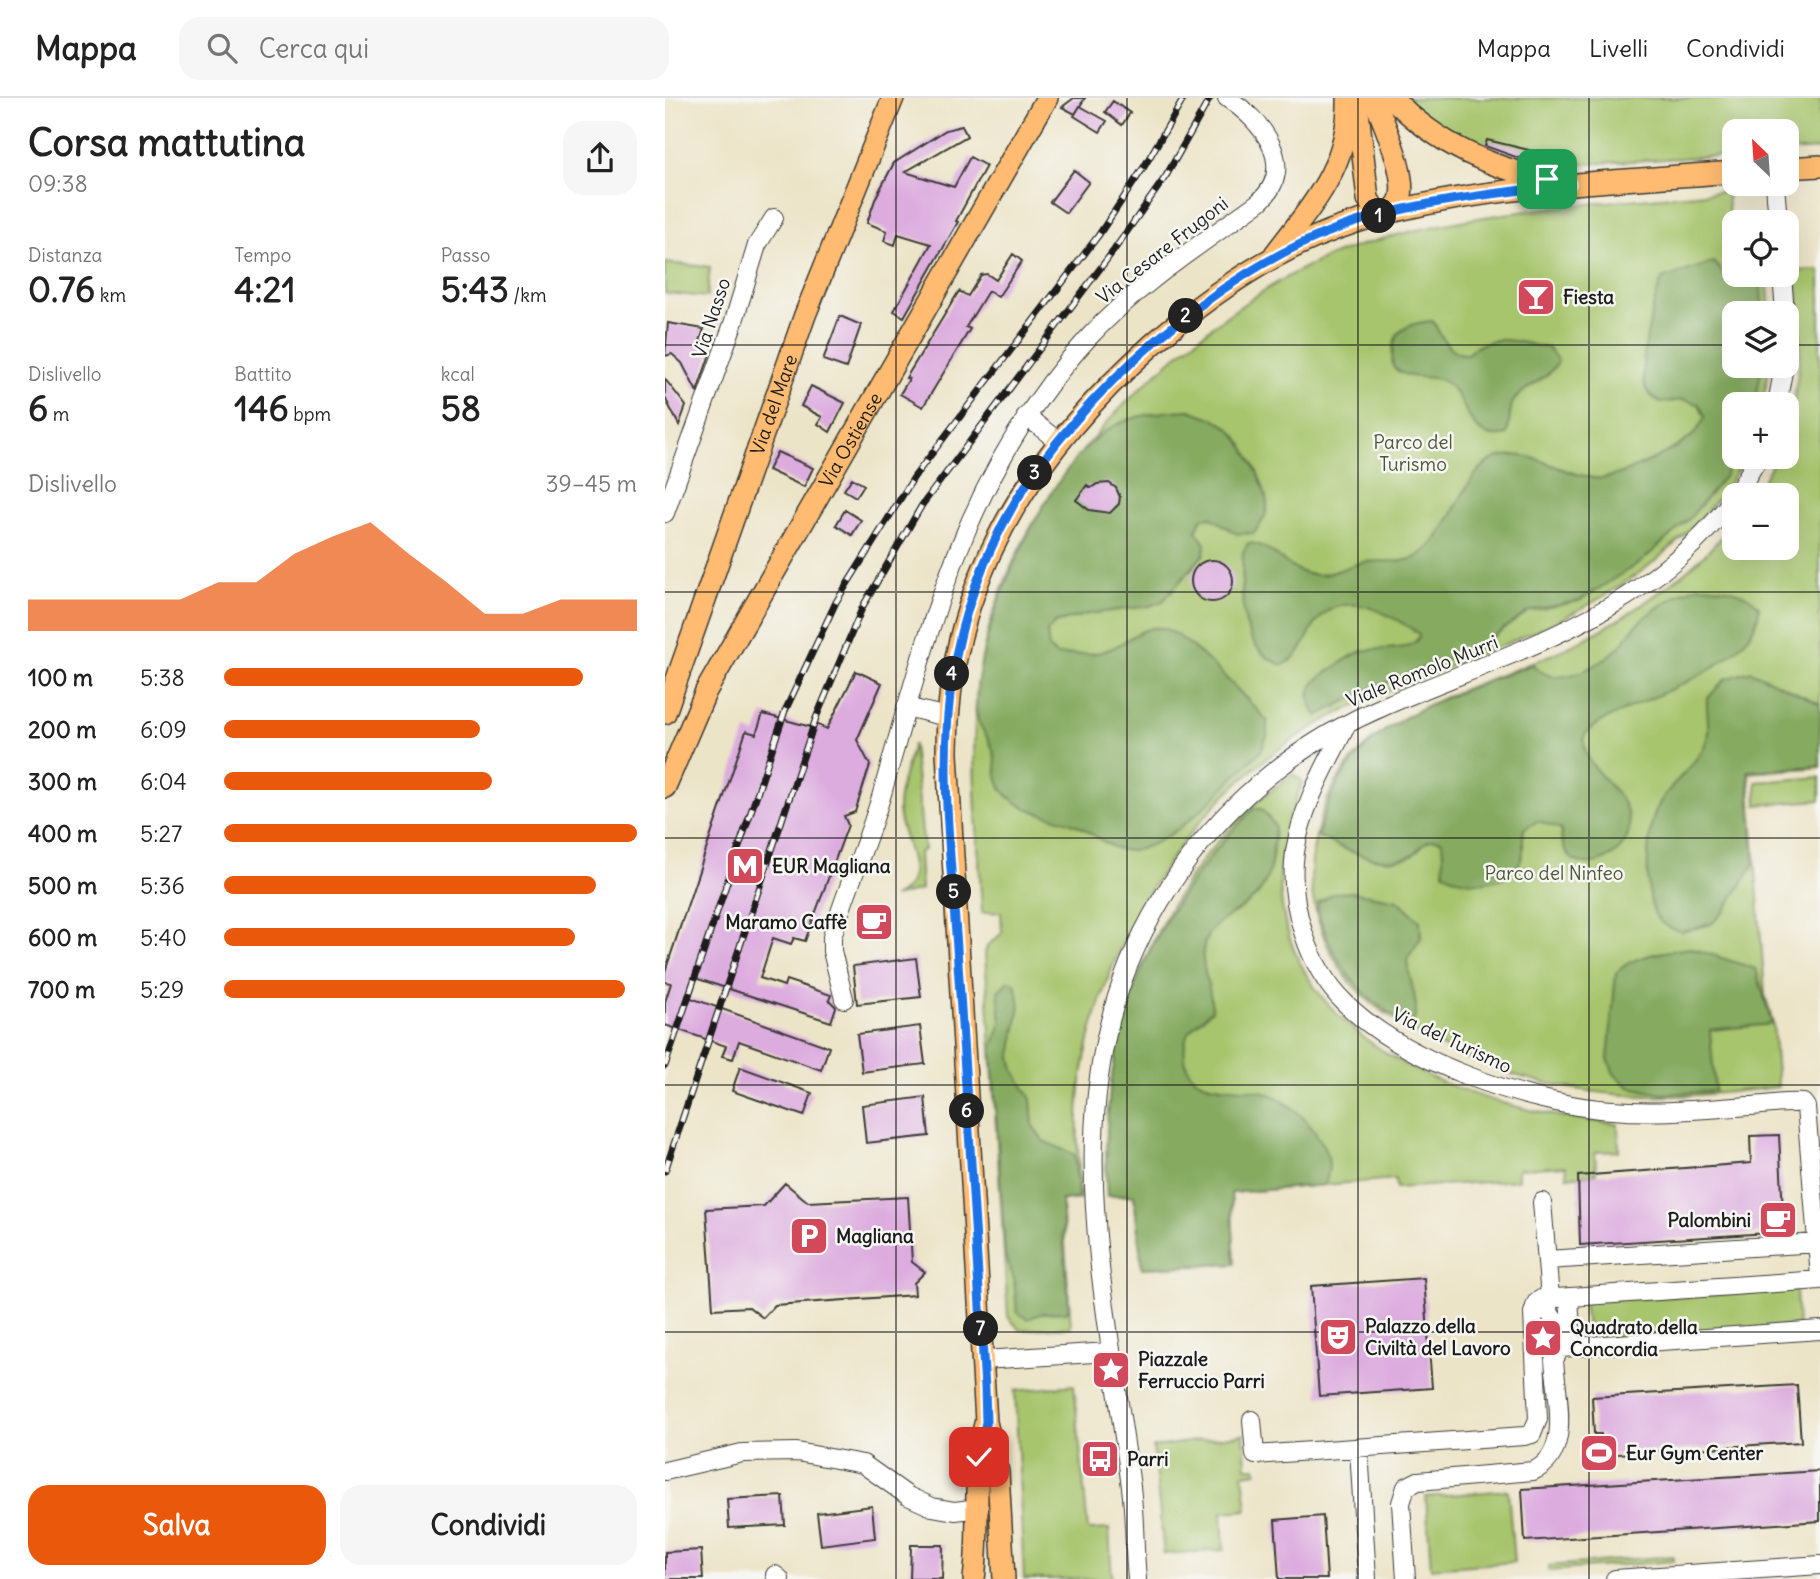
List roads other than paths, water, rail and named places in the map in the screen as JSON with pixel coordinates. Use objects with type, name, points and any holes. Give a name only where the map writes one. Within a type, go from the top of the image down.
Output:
[{"type":"main road","name":"Via del Mare","points":[[665,713],[805,315],[893,98]]},
{"type":"main road","points":[[1271,259],[1330,182],[1346,139],[1348,98]]},
{"type":"main road","points":[[1356,98],[1361,122],[1368,199],[1375,210],[1388,214]]},
{"type":"main road","points":[[1374,98],[1394,156],[1402,191],[1398,205],[1388,214]]},
{"type":"main road","points":[[1392,98],[1421,124],[1478,160],[1514,173],[1570,184]]},
{"type":"main road","name":"Via Ostiense","points":[[665,787],[706,691],[1048,101]]},
{"type":"main road","points":[[1799,167],[1820,166]]},
{"type":"main road","points":[[1004,1579],[998,1472],[986,1422],[955,912],[947,717],[960,637],[982,568],[1014,504],[1059,442],[1113,382],[1160,339],[1217,293],[1271,259],[1336,229],[1388,214],[1570,184],[1722,173]]},
{"type":"main road","points":[[974,1579],[980,1448],[986,1422]]},
{"type":"street","name":"Via Cesare Frugoni","points":[[844,999],[832,951],[832,937],[880,800],[906,707],[961,537],[982,491],[1025,416],[1052,380],[1109,317],[1165,269],[1259,202],[1273,188],[1276,165],[1271,146],[1252,117],[1227,98]]},
{"type":"street","name":"Via Nasso","points":[[665,513],[733,324],[757,245],[774,218]]},
{"type":"street","points":[[1025,416],[1059,442]]},
{"type":"street","name":"Viale Romolo Murri","points":[[1109,1352],[1095,1198],[1093,1128],[1101,1055],[1119,989],[1147,922],[1188,859],[1235,805],[1281,766],[1347,724],[1386,705],[1548,641],[1618,604],[1686,551],[1722,511]]},
{"type":"street","points":[[906,707],[947,717]]},
{"type":"street","name":"Via del Turismo","points":[[1347,724],[1311,796],[1296,852],[1295,894],[1304,929],[1319,967],[1339,997],[1371,1024],[1406,1045],[1474,1077],[1518,1093],[1557,1102],[1639,1111],[1800,1103],[1806,1107],[1818,1243]]},
{"type":"street","points":[[1348,1023],[1371,1024]]},
{"type":"street","points":[[1542,1202],[1547,1259],[1545,1299],[1571,1346]]},
{"type":"street","points":[[1252,1420],[1255,1455],[1531,1434],[1538,1414],[1534,1310],[1545,1299],[1820,1278],[1818,1243],[1547,1259]]},
{"type":"street","points":[[1569,1297],[1571,1346]]},
{"type":"street","points":[[1406,1579],[1401,1497],[1406,1487],[1418,1481],[1521,1473],[1546,1464],[1555,1452],[1559,1436],[1555,1356],[1560,1348],[1820,1330]]},
{"type":"street","points":[[983,1360],[1109,1352],[1131,1489],[1137,1579]]},
{"type":"street","points":[[1359,1449],[1367,1579]]},
{"type":"street","points":[[665,1471],[741,1452],[797,1452],[863,1464],[908,1496],[932,1507],[955,1511],[979,1508]]},
{"type":"street","points":[[1615,1579],[1820,1565]]},
{"type":"railway","points":[[665,1066],[785,711],[836,602],[914,477],[1098,236],[1144,167],[1184,98]]},
{"type":"railway","points":[[665,1171],[816,718],[863,606],[922,505],[1114,250],[1166,176],[1210,98]]},
{"type":"place","name":"Fiesta","points":[[1536,297]]},
{"type":"place","name":"EUR Magliana","points":[[745,866]]},
{"type":"place","name":"Maramo Caffè","points":[[874,922]]},
{"type":"place","name":"Palombini","points":[[1778,1220]]},
{"type":"place","name":"Magliana","points":[[809,1236]]},
{"type":"place","name":"Palazzo della Civiltà del Lavoro","points":[[1338,1337]]},
{"type":"place","name":"Quadrato della Concordia","points":[[1543,1338]]},
{"type":"place","name":"Piazzale Ferruccio Parri","points":[[1111,1370]]},
{"type":"place","name":"Eur Gym Center","points":[[1599,1453]]},
{"type":"place","name":"Parri","points":[[1100,1459]]},
{"type":"park label","name":"Parco del Turismo","points":[[1413,453]]},
{"type":"park label","name":"Parco del Ninfeo","points":[[1554,873]]}]
